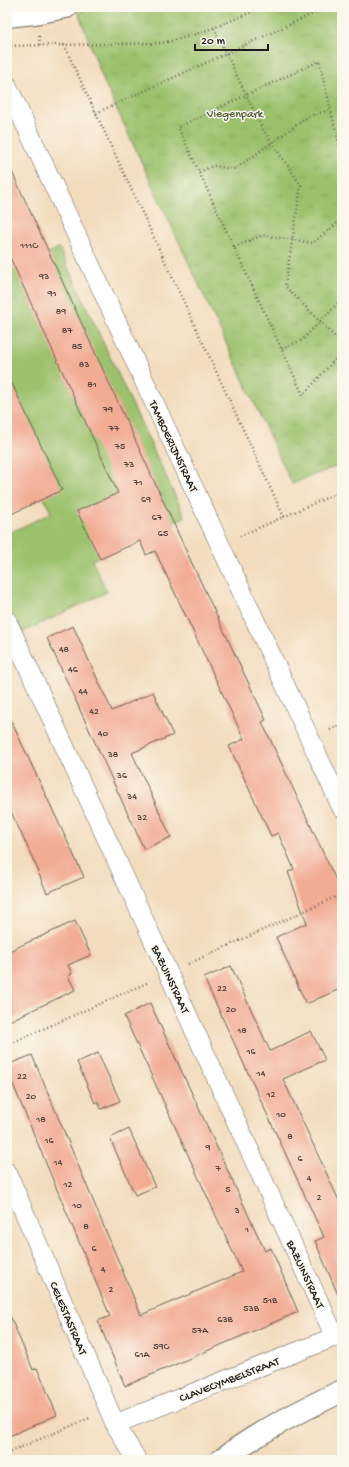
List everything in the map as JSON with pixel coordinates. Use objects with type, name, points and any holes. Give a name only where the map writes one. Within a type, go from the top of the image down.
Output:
[{"type":"street","points":[[7,16],[35,13],[66,7]]},
{"type":"street","name":"TAMBOERIJNSTRAAT","points":[[7,85],[342,808]]},
{"type":"street","name":"BAZUINSTRAAT","points":[[7,621],[338,1336]]},
{"type":"street","name":"CELESTASTRAAT","points":[[7,1172],[112,1417],[137,1460]]},
{"type":"street","name":"CLAVECYMBELSTRAAT","points":[[112,1417],[338,1336]]},
{"type":"street","points":[[221,1460],[265,1430],[342,1391]]},
{"type":"path","points":[[7,46],[160,43],[183,39],[264,7]]},
{"type":"path","points":[[96,113],[328,7]]},
{"type":"path","points":[[214,28],[263,130],[301,185],[285,286],[342,344]]},
{"type":"path","points":[[64,45],[284,516]]},
{"type":"path","points":[[342,156],[319,60],[178,127],[303,395],[342,352]]},
{"type":"path","points":[[199,172],[213,166],[235,169],[309,116],[331,110]]},
{"type":"path","points":[[234,247],[263,235],[313,243],[342,219]]},
{"type":"path","points":[[282,349],[302,340],[342,299]]},
{"type":"path","points":[[220,544],[342,491]]},
{"type":"path","points":[[7,1453],[112,1417]]},
{"type":"green space","name":"Viegenpark","points":[[98,7],[342,7],[342,464],[292,484],[104,82],[78,12]]},
{"type":"green space","points":[[59,248],[185,517],[92,560],[107,592],[19,634],[7,608],[7,534],[51,513],[7,420],[7,272]]},
{"type":"building","points":[[7,161],[189,557],[266,720],[262,722],[342,893],[342,988],[306,1004],[276,937],[307,923],[288,872],[294,869],[278,833],[271,836],[229,746],[244,739],[155,551],[146,555],[140,541],[100,559],[77,511],[118,493],[7,251]]},
{"type":"building","points":[[7,373],[62,490],[7,516]]},
{"type":"building","points":[[73,626],[112,711],[153,692],[173,735],[132,753],[171,837],[144,849],[47,638]]},
{"type":"building","points":[[7,712],[84,877],[47,893],[39,872],[7,803]]},
{"type":"building","points":[[75,921],[91,955],[68,965],[72,974],[68,976],[75,990],[7,1022],[7,952]]},
{"type":"building","points":[[231,966],[270,1051],[311,1031],[325,1060],[283,1079],[342,1207],[342,1304],[315,1241],[324,1237],[204,978]]},
{"type":"building","points":[[150,1003],[265,1251],[271,1248],[298,1312],[125,1386],[98,1321],[110,1316],[7,1070],[7,1065],[32,1055],[141,1315],[242,1272],[124,1016]]},
{"type":"building","points":[[98,1053],[120,1101],[101,1109],[98,1101],[95,1103],[77,1062]]},
{"type":"building","points":[[129,1129],[155,1187],[135,1195],[110,1138]]},
{"type":"building","points":[[7,1309],[33,1370],[37,1368],[57,1415],[7,1437]]}]
